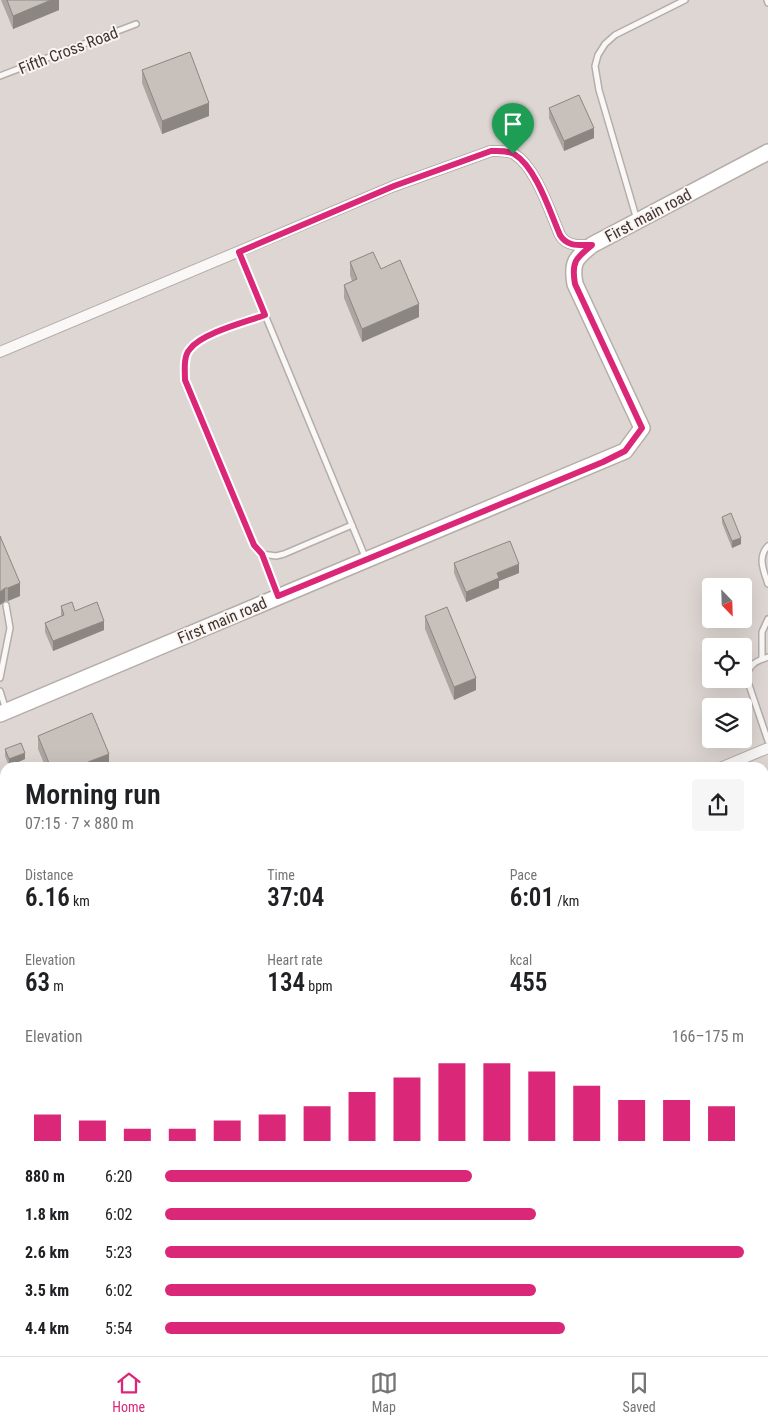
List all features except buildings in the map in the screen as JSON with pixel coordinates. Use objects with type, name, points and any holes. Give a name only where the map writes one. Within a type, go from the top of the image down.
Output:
[{"type":"street","points":[[0,352],[394,186],[491,151],[504,151],[513,154],[525,162],[565,242],[574,245],[592,245]]},
{"type":"street","name":"First main road","points":[[3,712],[366,559],[603,462],[625,451],[642,428],[575,284],[573,267],[575,262],[579,255],[592,245],[768,152]]},
{"type":"street","points":[[734,762],[768,748]]},
{"type":"lane","points":[[637,220],[599,90],[595,66],[598,55],[605,44],[615,35],[685,0]]},
{"type":"lane","name":"Fifth Cross Road","points":[[0,76],[136,24]]},
{"type":"lane","points":[[239,252],[366,559]]},
{"type":"lane","points":[[265,315],[222,330],[196,343],[189,350],[185,380],[254,545],[262,554],[278,596]]},
{"type":"lane","points":[[262,554],[276,556],[284,554],[352,525]]},
{"type":"lane","points":[[768,546],[764,550],[762,563],[768,584]]},
{"type":"lane","points":[[0,678],[10,628],[6,605]]},
{"type":"lane","points":[[768,619],[762,632],[765,658],[750,666],[747,671],[747,679],[768,741]]},
{"type":"lane","points":[[0,691],[3,712]]},
{"type":"shaded area","points":[[0,0],[768,0],[768,762],[0,762]]},
{"type":"route","points":[[491,151],[504,151],[513,154],[525,162],[562,239],[568,244],[592,245],[579,255],[575,262],[573,275],[575,284],[642,428],[625,451],[603,462],[278,596],[262,554],[254,545],[185,380],[186,358],[189,350],[196,343],[222,330],[265,315],[239,252],[394,186],[491,151]]}]
